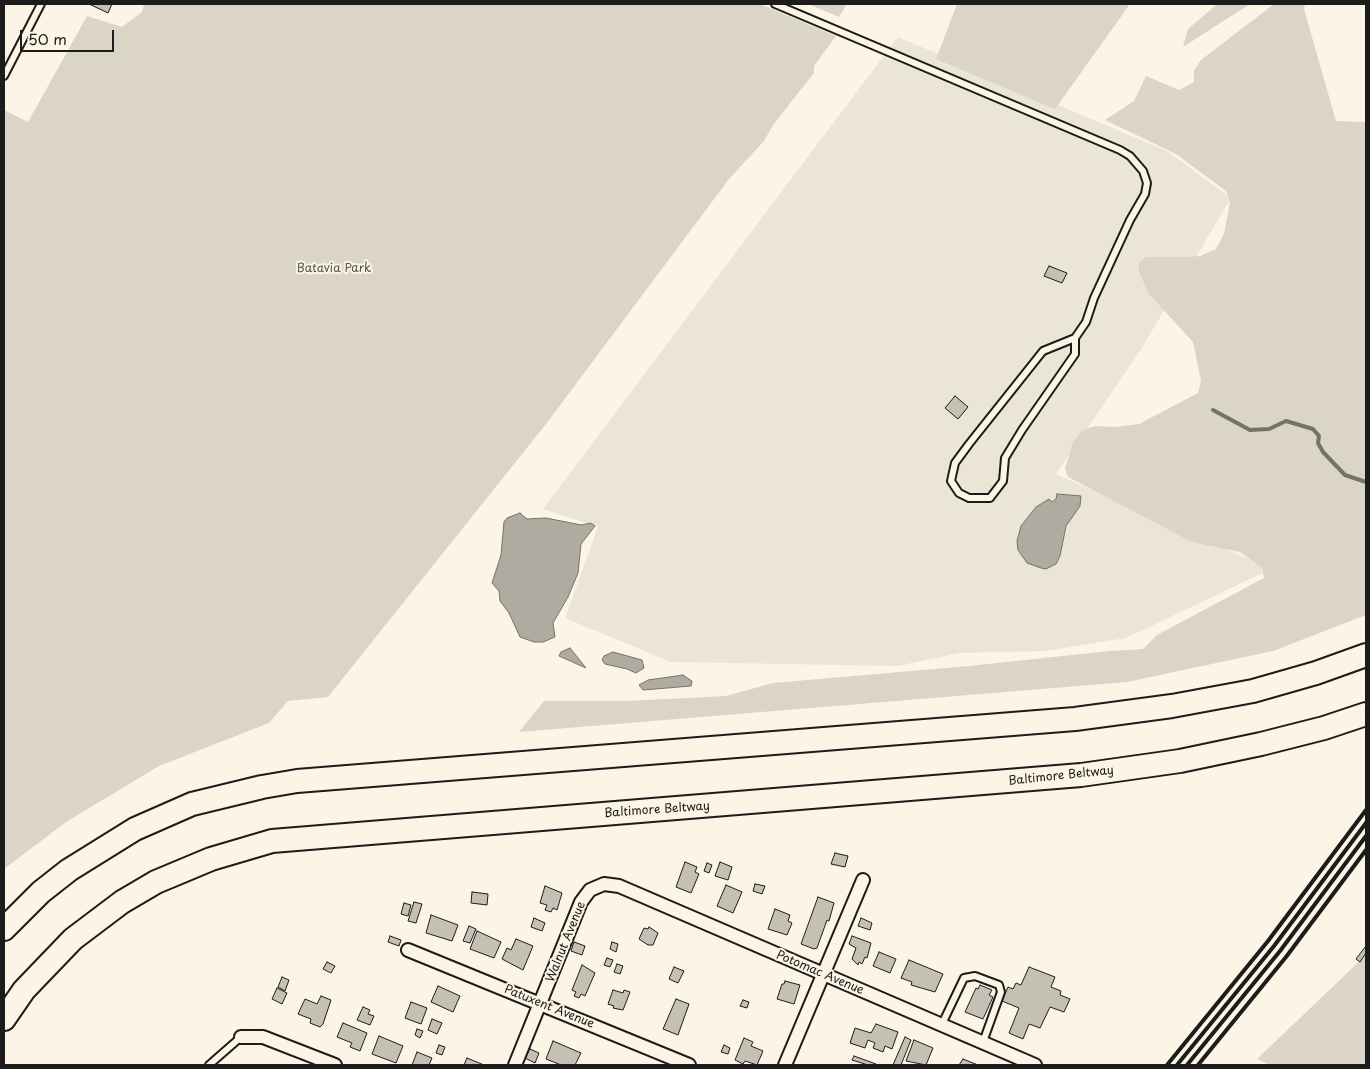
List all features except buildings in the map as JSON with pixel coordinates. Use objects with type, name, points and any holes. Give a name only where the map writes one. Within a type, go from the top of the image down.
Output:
[{"type":"highway","points":[[4,929],[41,892],[69,870],[127,834],[192,804],[262,786],[1075,719],[1172,706],[1244,693],[1316,673],[1366,655]]},
{"type":"highway","name":"Baltimore Beltway","points":[[4,1019],[24,990],[73,939],[122,902],[156,882],[183,870],[238,850],[272,841],[1081,775],[1189,759],[1261,744],[1324,728],[1366,714]]},
{"type":"street","points":[[785,1065],[863,880]]},
{"type":"street","name":"Potomac Avenue","points":[[604,884],[619,886],[1035,1065]]},
{"type":"street","name":"Walnut Avenue","points":[[515,1065],[542,1003],[581,902],[590,890],[604,884]]},
{"type":"street","name":"Patuxent Avenue","points":[[408,950],[542,1003],[689,1065]]},
{"type":"street","points":[[241,1036],[263,1036],[335,1065]]},
{"type":"lane","points":[[4,76],[41,4]]},
{"type":"lane","points":[[775,4],[1120,150],[1138,163],[1147,183],[1145,194],[1130,220],[1094,298],[1086,322],[1075,338],[1043,351],[954,463],[951,481],[959,493],[969,498],[990,498],[1003,481],[1005,458],[1022,430],[1075,354],[1075,338]]},
{"type":"lane","points":[[942,1024],[964,978],[975,976],[998,985],[1001,992],[983,1042]]},
{"type":"lane","points":[[209,1065],[241,1036]]},
{"type":"shaded area","points":[[898,37],[1167,151],[1231,198],[1140,351],[1056,474],[1271,569],[1126,638],[1045,651],[960,653],[897,666],[671,662],[565,618],[598,527],[543,509]]},
{"type":"shaded area","points":[[1057,494],[1081,496],[1080,506],[1066,526],[1060,556],[1056,564],[1046,569],[1027,563],[1018,550],[1017,541],[1021,526],[1036,507],[1049,499],[1052,502],[1056,499]]},
{"type":"shaded area","points":[[520,513],[527,519],[546,518],[581,525],[591,523],[595,526],[581,544],[578,573],[568,597],[553,623],[555,637],[543,642],[534,642],[520,637],[509,613],[500,601],[499,591],[492,583],[501,555],[504,522],[507,518]]},
{"type":"shaded area","points":[[570,648],[586,668],[559,656],[561,652]]},
{"type":"shaded area","points":[[613,652],[642,660],[644,668],[636,673],[605,664],[602,660],[604,656]]},
{"type":"shaded area","points":[[683,675],[692,681],[691,686],[643,690],[639,685],[648,680]]},
{"type":"green space","name":"Batavia Park","points":[[144,4],[760,4],[836,36],[814,66],[814,73],[773,125],[764,141],[729,179],[546,424],[328,697],[288,701],[269,723],[159,766],[66,822],[4,869],[4,110],[28,122],[87,16],[122,27],[142,12]]},
{"type":"green space","points":[[808,4],[847,4],[839,17]]},
{"type":"green space","points":[[957,4],[1130,4],[1055,109],[936,59]]},
{"type":"green space","points":[[1217,4],[1250,4],[1183,47],[1188,29]]},
{"type":"green space","points":[[1274,4],[1305,4],[1304,9],[1336,121],[1366,122],[1366,615],[1273,651],[1127,682],[519,732],[544,701],[627,701],[726,696],[773,683],[1143,649],[1157,635],[1264,578],[1262,568],[1240,552],[1192,542],[1068,477],[1065,469],[1073,442],[1083,430],[1095,426],[1115,427],[1139,424],[1198,393],[1201,381],[1193,342],[1148,293],[1139,271],[1139,263],[1146,257],[1200,256],[1216,249],[1224,234],[1230,202],[1226,191],[1176,154],[1105,120],[1134,101],[1146,76],[1179,90],[1194,82],[1194,70],[1201,60]]},
{"type":"green space","points":[[1366,955],[1366,1065],[1270,1065],[1257,1059]]},
{"type":"waterway","points":[[1213,410],[1250,430],[1269,429],[1286,421],[1313,429],[1319,436],[1318,443],[1323,452],[1345,475],[1366,482]]},
{"type":"railway","points":[[1167,1065],[1268,941],[1366,810]]},
{"type":"railway","points":[[1177,1065],[1274,946],[1366,823]]},
{"type":"railway","points":[[1187,1065],[1280,951],[1366,836]]},
{"type":"railway","points":[[1198,1065],[1286,957],[1366,850]]}]
